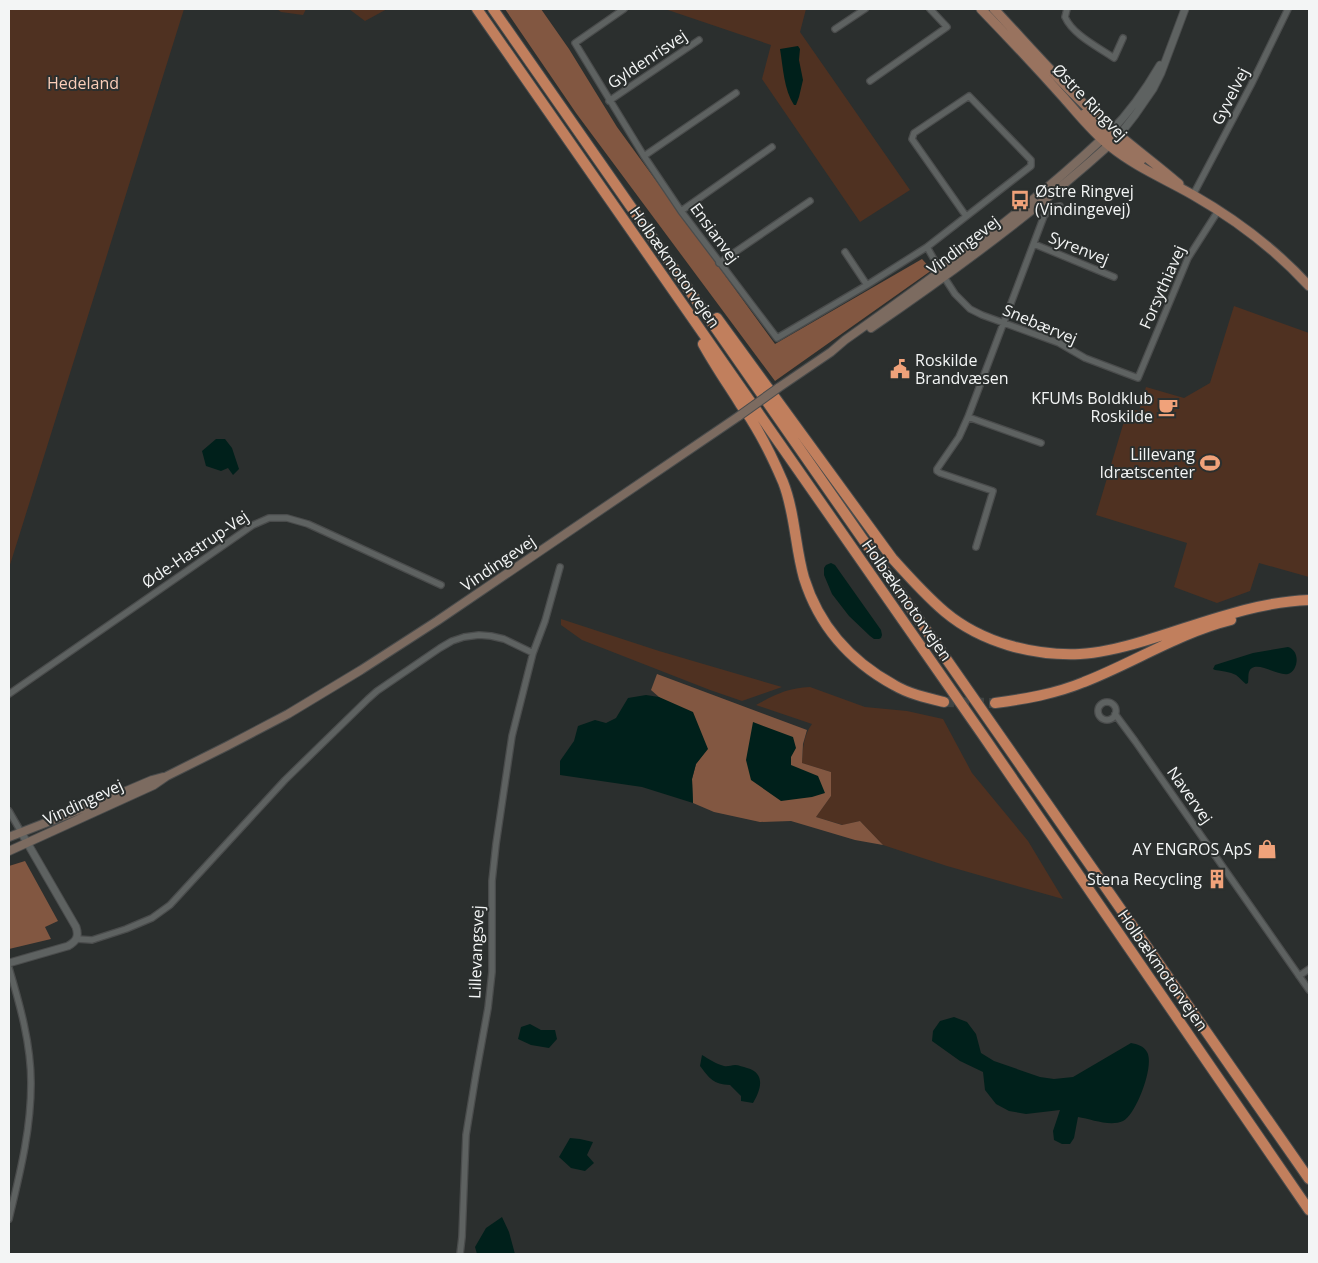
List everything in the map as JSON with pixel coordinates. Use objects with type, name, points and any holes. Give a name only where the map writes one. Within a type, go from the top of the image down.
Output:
[{"type":"highway","name":"Holbækmotorvejen","points":[[477,9],[982,734],[1309,1210]]},
{"type":"highway","name":"Holbækmotorvejen","points":[[493,9],[1309,1179]]},
{"type":"highway","points":[[666,256],[705,302],[892,558],[946,613],[969,629],[998,642],[1023,650],[1081,654],[1106,651],[1264,605],[1309,600]]},
{"type":"highway","points":[[679,299],[710,355],[752,420],[772,457],[786,489],[804,577],[814,604],[826,627],[846,651],[869,670],[895,686],[919,696],[944,702]]},
{"type":"highway","points":[[995,703],[1026,699],[1063,690],[1176,640],[1224,622],[1261,612],[1309,606]]},
{"type":"main road","name":"Østre Ringvej","points":[[981,9],[1090,128],[1111,137],[1193,195]]},
{"type":"main road","name":"Østre Ringvej","points":[[994,9],[1111,137],[1153,174],[1193,195],[1241,227],[1264,244],[1309,286]]},
{"type":"main road","name":"Vindingevej","points":[[9,851],[154,785],[167,776],[288,714],[437,621],[778,388],[832,352],[848,344],[942,274],[1079,161],[1111,137]]},
{"type":"main road","name":"Vindingevej","points":[[9,837],[152,780],[167,776]]},
{"type":"street","name":"Ensianvej","points":[[624,9],[575,43],[644,156],[682,211],[777,338],[867,285],[926,247],[1031,166],[1031,160],[969,96],[912,136],[912,139],[966,216]]},
{"type":"street","points":[[835,29],[865,9]]},
{"type":"street","points":[[870,81],[946,27],[930,9]]},
{"type":"street","points":[[1068,9],[1065,17],[1068,24],[1085,39],[1114,58],[1123,38]]},
{"type":"street","name":"Vindingevej","points":[[1111,137],[1144,92],[1168,52],[1185,9]]},
{"type":"street","name":"Gyvelvej","points":[[1193,195],[1252,85],[1288,9]]},
{"type":"street","name":"Gyldenrisvej","points":[[609,101],[699,40]]},
{"type":"street","points":[[644,156],[736,93]]},
{"type":"street","points":[[682,211],[772,147]]},
{"type":"street","points":[[720,263],[810,201]]},
{"type":"street","points":[[976,547],[993,490],[940,473],[937,471],[938,466],[959,436],[968,417],[1044,216],[1051,208],[1060,206]]},
{"type":"street","name":"Forsythiavej","points":[[1138,378],[1186,260],[1218,211]]},
{"type":"street","name":"Syrenvej","points":[[1034,244],[1114,277]]},
{"type":"street","name":"Snebærvej","points":[[926,247],[955,294],[970,309],[1059,343],[1085,358],[1138,378]]},
{"type":"street","points":[[845,252],[867,285]]},
{"type":"street","points":[[968,417],[1041,443]]},
{"type":"street","name":"Øde-Hastrup-Vej","points":[[9,694],[253,525],[269,518],[287,518],[308,524],[441,585]]},
{"type":"street","name":"Lillevangsvej","points":[[460,1254],[466,1135],[488,1008],[492,972],[492,881],[496,844],[512,736],[560,566]]},
{"type":"street","points":[[77,939],[92,940],[126,929],[152,918],[170,904],[286,780],[368,699],[440,648],[464,637],[479,635],[504,639],[534,653]]},
{"type":"street","name":"Navervej","points":[[1115,714],[1309,990]]},
{"type":"street","points":[[9,811],[78,932],[77,939],[68,946],[9,963]]},
{"type":"street","points":[[9,968],[25,1027],[31,1083],[23,1160],[11,1199],[9,1218]]},
{"type":"street","points":[[1299,976],[1309,968]]},
{"type":"green space","name":"Hedeland","points":[[9,9],[184,9],[9,568]]},
{"type":"green space","points":[[277,9],[306,9],[303,15],[281,12]]},
{"type":"green space","points":[[349,9],[387,9],[365,21]]},
{"type":"green space","points":[[665,9],[806,9],[800,32],[910,190],[860,222],[762,79],[771,45]]},
{"type":"green space","name":"Lillevang Idrætscenter","points":[[1234,306],[1309,333],[1309,577],[1259,563],[1250,591],[1217,603],[1174,587],[1187,543],[1096,515],[1128,408],[1139,411],[1146,387],[1184,398],[1210,383]]},
{"type":"green space","points":[[561,619],[659,651],[782,687],[742,701],[582,640],[561,625]]},
{"type":"green space","points":[[810,687],[865,707],[907,711],[943,719],[972,773],[1028,841],[1063,899],[947,866],[883,845],[860,821],[843,825],[816,817],[831,796],[831,772],[802,763],[805,738],[812,724],[756,705],[782,692]]},
{"type":"shaded area","points":[[505,9],[541,9],[569,49],[617,127],[775,344],[922,259],[932,270],[775,381],[576,113]]},
{"type":"shaded area","points":[[798,46],[800,49],[799,60],[803,80],[799,97],[796,105],[794,105],[786,85],[780,49]]},
{"type":"shaded area","points":[[216,439],[225,439],[232,448],[239,469],[233,475],[228,468],[221,471],[206,466],[202,451]]},
{"type":"shaded area","points":[[831,563],[835,565],[881,630],[881,638],[874,639],[870,636],[849,616],[832,594],[824,575],[824,568]]},
{"type":"shaded area","points":[[1288,647],[1295,652],[1297,661],[1294,669],[1288,674],[1256,667],[1249,671],[1248,683],[1246,684],[1236,675],[1213,669],[1215,665],[1253,653]]},
{"type":"shaded area","points":[[657,674],[807,730],[803,744],[802,763],[831,772],[831,796],[816,817],[842,825],[860,821],[883,845],[855,840],[791,821],[760,822],[714,812],[693,803],[692,779],[696,764],[707,749],[651,690]]},
{"type":"shaded area","points":[[646,695],[659,697],[693,712],[708,749],[696,764],[692,779],[693,803],[642,787],[560,775],[560,761],[574,741],[578,726],[595,720],[606,723],[616,718],[628,698]]},
{"type":"shaded area","points":[[753,722],[793,737],[796,748],[791,757],[791,765],[818,776],[825,793],[812,797],[781,801],[751,780],[746,760]]},
{"type":"shaded area","points":[[25,861],[58,921],[45,927],[51,939],[9,949],[9,866]]},
{"type":"shaded area","points":[[954,1017],[967,1022],[976,1034],[981,1053],[994,1061],[1040,1077],[1054,1079],[1073,1077],[1131,1043],[1140,1046],[1146,1050],[1149,1058],[1143,1089],[1133,1110],[1123,1121],[1106,1123],[1078,1117],[1074,1138],[1070,1144],[1062,1144],[1054,1140],[1053,1131],[1060,1110],[1026,1114],[1009,1111],[996,1104],[985,1090],[983,1072],[960,1061],[932,1041],[933,1031],[940,1021]]},
{"type":"shaded area","points":[[530,1024],[541,1030],[555,1030],[557,1039],[549,1048],[531,1045],[518,1039],[521,1027]]},
{"type":"shaded area","points":[[702,1055],[721,1065],[735,1065],[753,1070],[759,1078],[760,1088],[753,1103],[741,1101],[741,1096],[730,1085],[716,1082],[709,1077],[700,1066]]},
{"type":"shaded area","points":[[570,1138],[593,1142],[587,1155],[594,1163],[585,1171],[571,1168],[559,1157]]},
{"type":"shaded area","points":[[502,1217],[509,1232],[515,1254],[477,1254],[475,1247],[486,1228]]},
{"type":"tunnel","points":[[944,702],[995,703]]},
{"type":"place","name":"Østre Ringvej (Vindingevej)","points":[[1020,200]]},
{"type":"place","name":"Roskilde Brandvæsen","points":[[900,369]]},
{"type":"place","name":"KFUMs Boldklub Roskilde","points":[[1168,407]]},
{"type":"place","name":"Lillevang Idrætscenter","points":[[1210,463]]},
{"type":"place","name":"AY ENGROS ApS","points":[[1267,849]]},
{"type":"place","name":"Stena Recycling","points":[[1217,879]]}]
